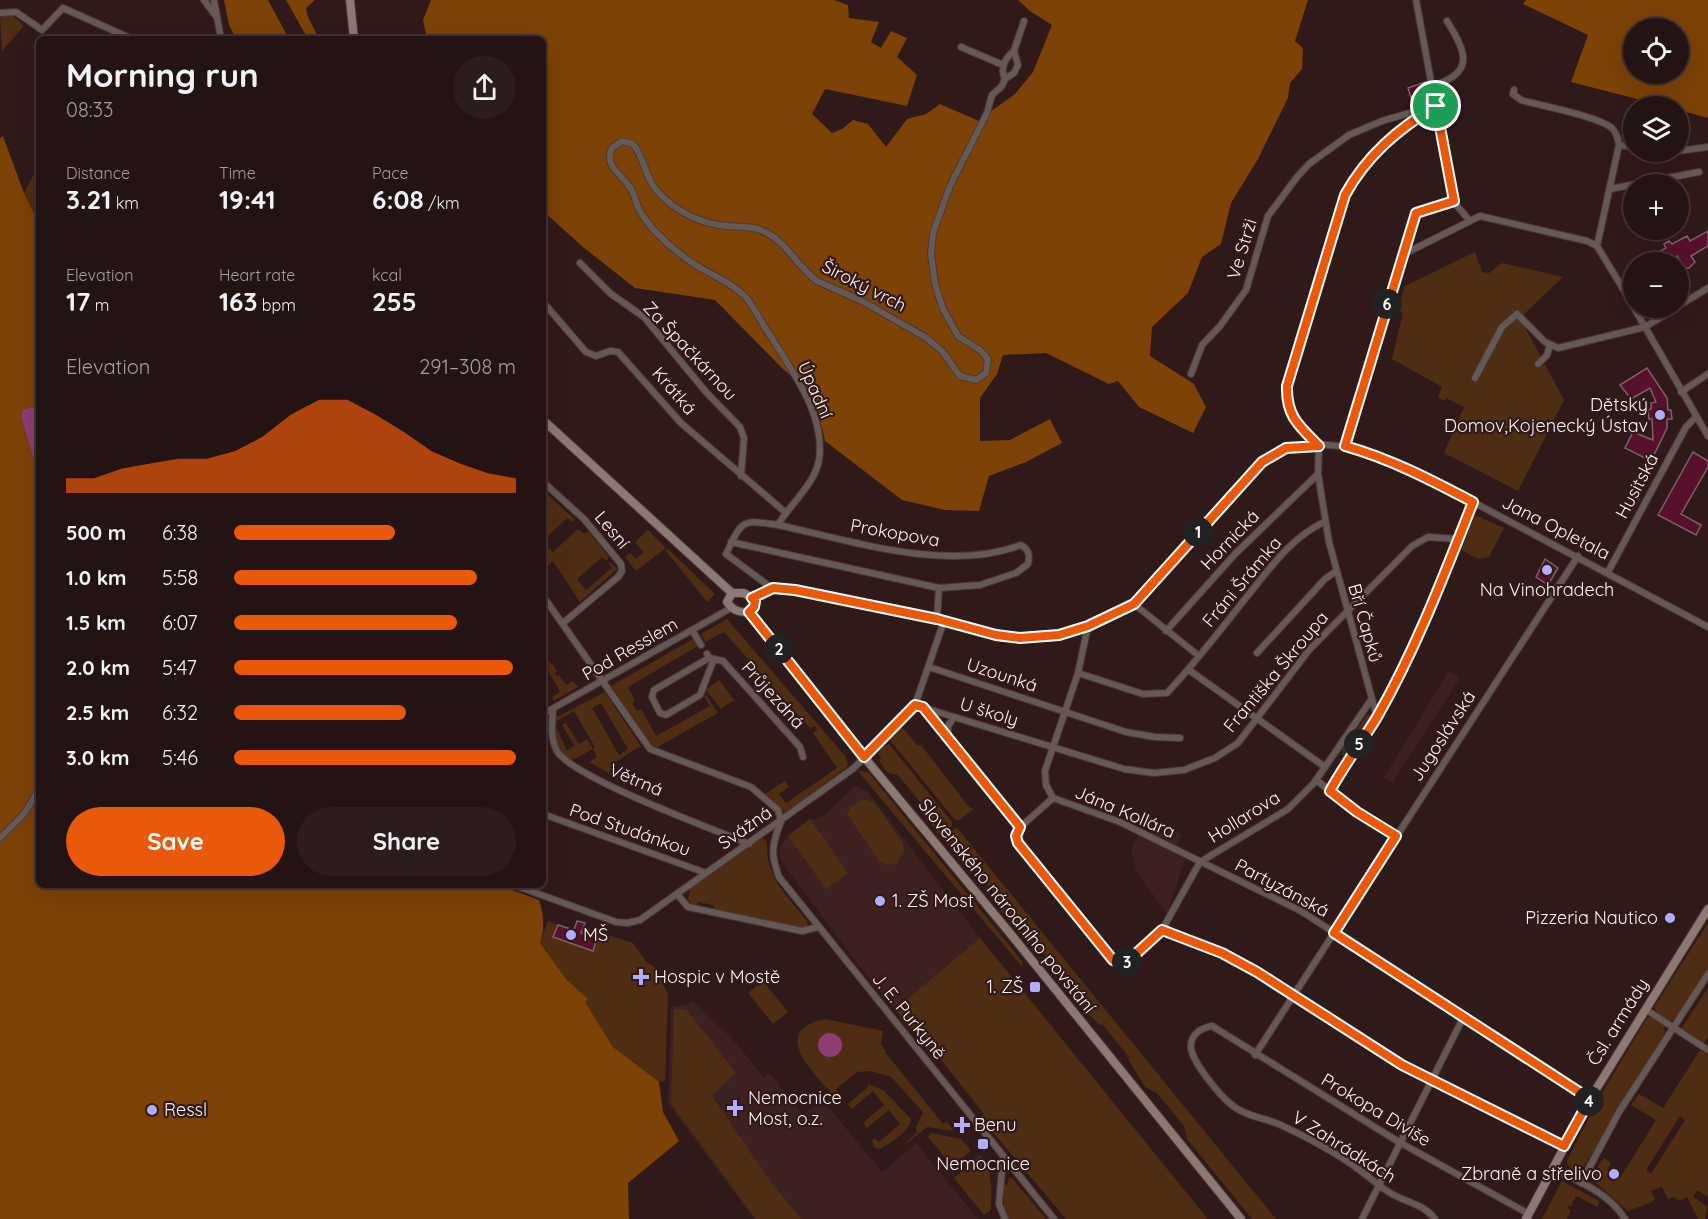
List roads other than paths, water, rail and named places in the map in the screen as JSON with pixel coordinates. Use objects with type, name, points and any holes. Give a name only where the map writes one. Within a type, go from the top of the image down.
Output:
[{"type":"street","points":[[204,0],[218,18]]},
{"type":"street","points":[[214,0],[221,36]]},
{"type":"street","points":[[350,0],[354,36]]},
{"type":"street","points":[[1416,0],[1454,201],[1470,221]]},
{"type":"street","points":[[0,13],[16,12],[42,30],[63,8],[125,36]]},
{"type":"street","name":"Široký vrch","points":[[1003,65],[1014,51],[1024,21]]},
{"type":"street","points":[[1432,86],[1448,81],[1464,63],[1461,43],[1448,21]]},
{"type":"street","points":[[961,47],[1003,65],[1002,72],[1005,79]]},
{"type":"street","name":"Široký vrch","points":[[721,278],[692,262],[653,229],[639,210],[632,189],[610,162],[610,152],[615,144],[626,141],[633,144],[642,158],[649,181],[659,194],[684,213],[701,221],[766,232],[786,247],[807,274],[862,301],[925,337],[942,351],[960,376],[968,379],[980,378],[986,373],[988,359],[980,350],[958,336],[953,329],[935,284],[931,254],[933,233],[950,186],[987,113],[992,95],[1002,86],[1005,79],[1014,73],[1018,65],[1014,51]]},
{"type":"street","points":[[1514,90],[1513,94],[1521,100],[1598,122],[1612,128],[1618,137],[1619,145],[1597,246]]},
{"type":"street","points":[[1319,446],[1296,423],[1286,404],[1287,386],[1345,195],[1362,167],[1386,142],[1406,125],[1436,106]]},
{"type":"street","name":"Ve Strži","points":[[1191,374],[1202,345],[1220,326],[1246,290],[1268,216],[1297,177],[1309,164],[1349,135],[1382,121],[1436,106]]},
{"type":"street","points":[[1619,145],[1623,146]]},
{"type":"street","points":[[1689,150],[1708,147]]},
{"type":"street","points":[[1610,189],[1698,172]]},
{"type":"street","points":[[1345,446],[1416,213],[1454,201]]},
{"type":"street","points":[[1402,255],[1480,216],[1587,241],[1597,246],[1623,289]]},
{"type":"street","name":"Za Špačkárnou","points":[[580,262],[611,294],[644,317],[706,392],[740,427],[744,438],[741,476]]},
{"type":"street","name":"Úpadní","points":[[721,278],[747,300],[795,376],[814,414],[819,460],[814,474],[778,525]]},
{"type":"street","points":[[1689,300],[1708,288]]},
{"type":"street","name":"Krátká","points":[[546,305],[586,352],[596,356],[610,351],[618,352],[681,423],[785,512]]},
{"type":"street","points":[[1475,378],[1502,327],[1517,315],[1550,345],[1558,348],[1645,327],[1659,318]]},
{"type":"street","points":[[1640,318],[1708,436]]},
{"type":"street","points":[[1538,364],[1547,355],[1550,345]]},
{"type":"street","points":[[1681,392],[1708,374]]},
{"type":"street","name":"Husitská","points":[[1608,572],[1686,427],[1696,417]]},
{"type":"street","points":[[546,423],[732,593],[744,593],[752,598],[755,601],[754,607],[749,612],[739,612],[731,608],[728,602],[732,593]]},
{"type":"street","name":"Bří Čapků","points":[[1319,446],[1318,474],[1324,522],[1335,572],[1377,717]]},
{"type":"street","name":"Jana Opletala","points":[[1134,604],[1262,462],[1286,448],[1345,446],[1403,465],[1708,627]]},
{"type":"street","name":"Hornická","points":[[1166,631],[1235,554],[1318,474]]},
{"type":"street","name":"Lesní","points":[[546,485],[584,519],[621,564],[618,577],[563,623]]},
{"type":"street","points":[[1330,791],[1377,717],[1412,650],[1443,580],[1473,502]]},
{"type":"street","name":"Prokopova","points":[[756,521],[927,556],[957,558],[1003,552],[1021,546],[1027,549],[1030,555],[1028,564],[1016,573],[980,585],[939,588],[731,542],[739,527],[744,523],[756,521]]},
{"type":"street","name":"Fráni Šrámka","points":[[1078,673],[1143,694],[1167,693],[1189,670],[1283,553],[1312,528],[1324,522]]},
{"type":"street","name":"Františka Škroupa","points":[[1054,748],[1125,769],[1154,773],[1184,770],[1215,758],[1238,743],[1309,650],[1412,546],[1428,537],[1458,539]]},
{"type":"street","points":[[731,542],[726,554],[773,588],[827,596],[940,620],[996,635],[1020,638],[1047,637],[1088,626],[1134,604],[1199,656]]},
{"type":"street","name":"Jugoslávská","points":[[1255,1054],[1578,556]]},
{"type":"street","name":"Bří Čapků","points":[[1257,653],[1325,579],[1335,572]]},
{"type":"street","points":[[752,598],[773,588]]},
{"type":"street","points":[[915,705],[929,667],[940,620],[939,588]]},
{"type":"street","points":[[546,600],[650,749],[751,787],[778,810],[782,821]]},
{"type":"street","name":"Pod Resslem","points":[[546,713],[731,608]]},
{"type":"street","name":"Slovenského národního povstání","points":[[749,612],[864,757],[1241,1219]]},
{"type":"street","name":"Jána Kollára","points":[[1088,626],[1078,673],[1045,771],[1046,785],[1053,798],[1120,822],[1200,862]]},
{"type":"street","points":[[692,630],[701,645]]},
{"type":"street","name":"Průjezdná","points":[[710,657],[700,695],[666,715],[660,713],[652,697],[654,690],[710,657],[723,661],[800,747],[803,757]]},
{"type":"street","name":"Uzounká","points":[[929,667],[1126,732],[1180,738]]},
{"type":"street","points":[[1189,670],[1325,767]]},
{"type":"street","name":"Hollarova","points":[[1200,862],[1288,809],[1316,780],[1371,700]]},
{"type":"street","name":"Svážná","points":[[522,888],[616,922],[627,923],[640,920],[854,768],[915,705]]},
{"type":"street","name":"U školy","points":[[915,705],[1054,748]]},
{"type":"street","points":[[923,707],[1020,827]]},
{"type":"street","name":"Větrná","points":[[553,710],[552,734],[557,750],[566,762],[603,783],[748,844]]},
{"type":"street","points":[[948,738],[948,726],[954,717]]},
{"type":"street","points":[[1316,780],[1357,812],[1396,836]]},
{"type":"street","points":[[0,838],[24,814],[36,794]]},
{"type":"street","points":[[1053,798],[1020,827],[1016,836],[1018,843],[1113,960],[1120,963],[1127,962],[1162,930],[1200,862]]},
{"type":"street","name":"Pod Studánkou","points":[[546,815],[706,873]]},
{"type":"street","name":"J. E. Purkyně","points":[[782,821],[774,839],[771,857],[779,877],[1054,1219]]},
{"type":"street","name":"Partyzánská","points":[[1200,862],[1301,911],[1462,1018],[1590,1099]]},
{"type":"street","points":[[677,894],[688,907],[802,931],[818,927]]},
{"type":"street","name":"Čsl. armády","points":[[1528,1216],[1590,1099],[1708,909]]},
{"type":"street","points":[[1162,930],[1222,953],[1294,995],[1402,1065],[1564,1146]]},
{"type":"street","points":[[1581,1183],[1619,1112],[1708,974]]},
{"type":"street","points":[[1645,1009],[1708,1050]]},
{"type":"street","points":[[1362,1219],[1462,1018]]},
{"type":"street","name":"Prokopa Diviše","points":[[1212,1026],[1399,1142],[1528,1216]]},
{"type":"street","name":"V Zahrádkách","points":[[1212,1026],[1202,1028],[1194,1035],[1190,1047],[1195,1061],[1231,1104],[1242,1113],[1284,1126],[1362,1171],[1377,1185],[1429,1212],[1434,1219]]},
{"type":"street","points":[[1003,1158],[999,1204],[1005,1219]]},
{"type":"street","points":[[1552,1169],[1594,1189],[1621,1212],[1624,1219]]},
{"type":"place","name":"Dětský Domov,Kojenecký Ústav","points":[[1660,415]]},
{"type":"place","name":"Na Vinohradech","points":[[1547,570]]},
{"type":"place","name":"1. ZŠ Most","points":[[880,901]]},
{"type":"place","name":"Pizzeria Nautico","points":[[1670,918]]},
{"type":"place","name":"MŠ","points":[[571,935]]},
{"type":"place","name":"Hospic v Mostě","points":[[641,977]]},
{"type":"place","name":"1. ZŠ","points":[[1035,987]]},
{"type":"place","name":"Nemocnice Most, o.z.","points":[[735,1108]]},
{"type":"place","name":"Ressl","points":[[152,1110]]},
{"type":"place","name":"Benu","points":[[962,1125]]},
{"type":"place","name":"Nemocnice","points":[[983,1144]]},
{"type":"place","name":"Zbraně a střelivo","points":[[1614,1174]]}]
